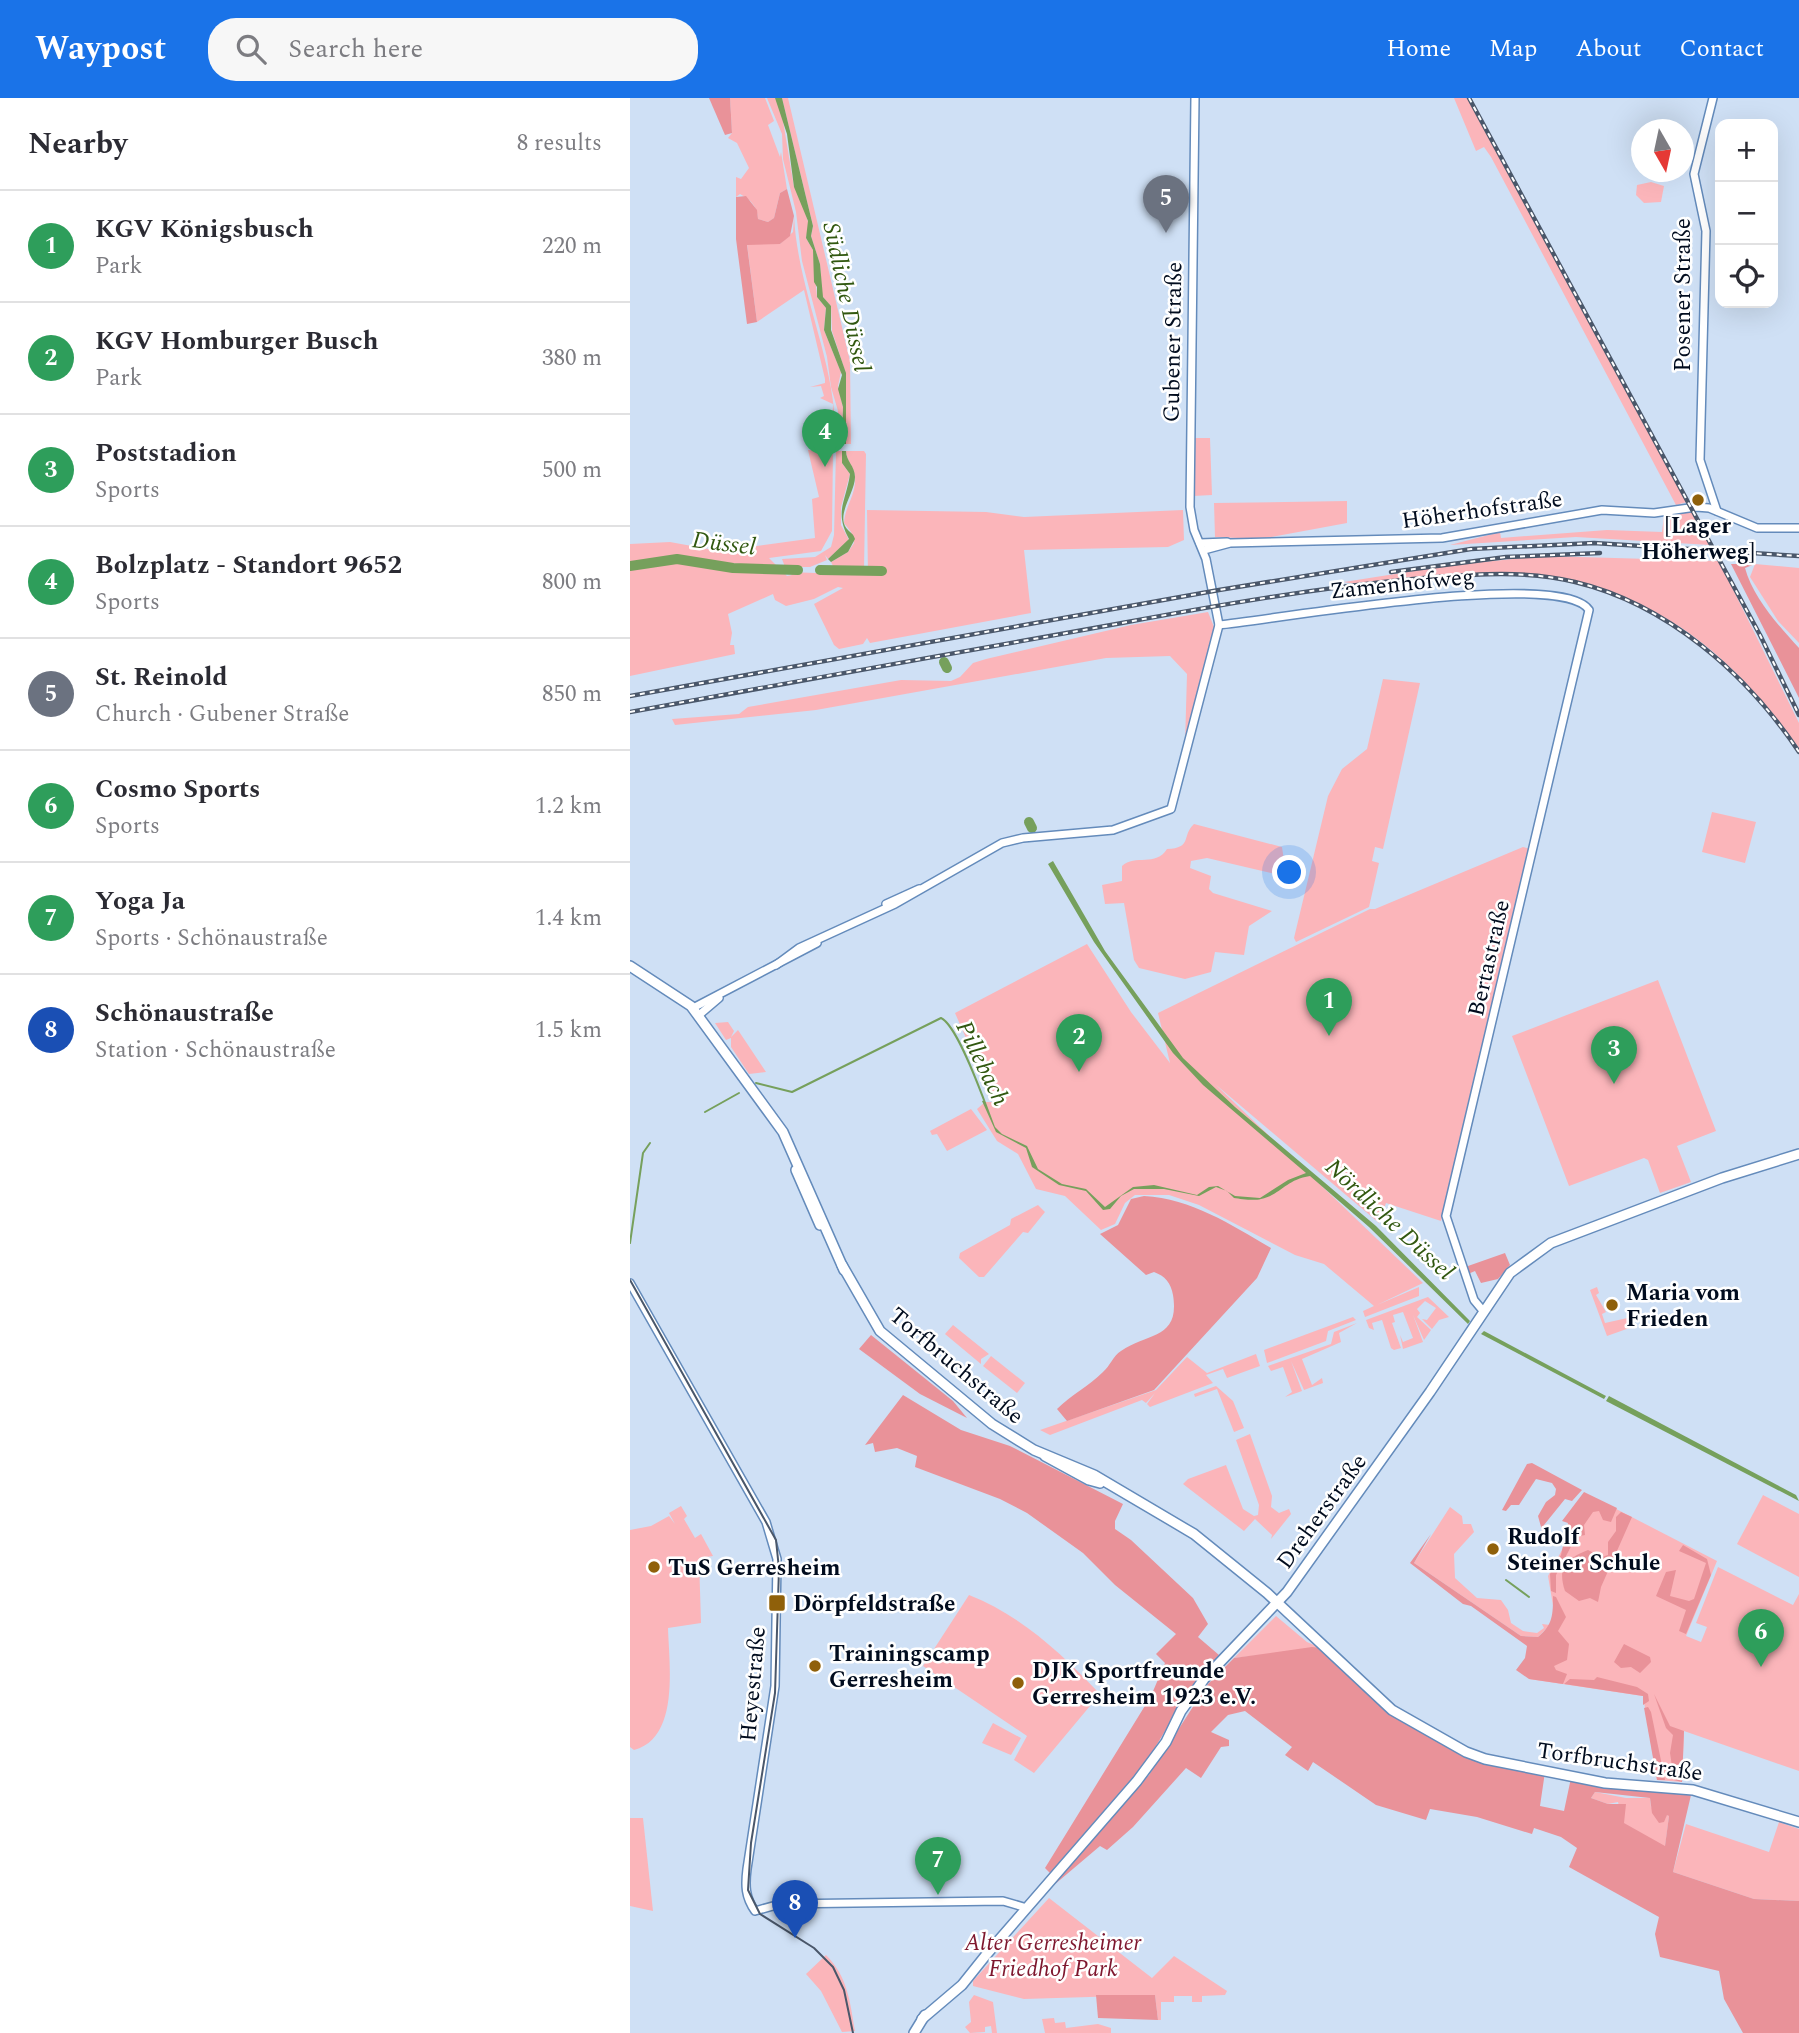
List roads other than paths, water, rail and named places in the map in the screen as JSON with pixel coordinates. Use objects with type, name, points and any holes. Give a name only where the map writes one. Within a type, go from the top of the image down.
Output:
[{"type":"main road","name":"Torfbruchstraße","points":[[630,966],[696,1012],[783,1132],[829,1238],[874,1324],[992,1424],[1043,1454],[1094,1475],[1104,1484],[1194,1534],[1277,1602],[1392,1710],[1471,1755],[1605,1783],[1693,1790],[1799,1822]]},
{"type":"main road","name":"Torfbruchstraße","points":[[765,1110],[793,1162],[820,1226],[829,1238]]},
{"type":"main road","name":"Dreherstraße","points":[[1761,1166],[1799,1148]]},
{"type":"main road","name":"Dreherstraße","points":[[914,2033],[922,2019],[974,1969],[1154,1759],[1204,1679],[1277,1602],[1471,1332],[1510,1273],[1542,1248],[1665,1199],[1799,1154]]},
{"type":"main road","points":[[793,1162],[807,1183],[820,1226]]},
{"type":"street","name":"Gubener Straße","points":[[1195,98],[1190,501],[1192,524],[1202,547],[1219,625]]},
{"type":"street","name":"Posener Straße","points":[[1713,98],[1694,174],[1706,231],[1699,447],[1701,467],[1717,511]]},
{"type":"street","points":[[1698,507],[1710,494]]},
{"type":"street","name":"Höherhofstraße","points":[[1202,547],[1224,541],[1442,538],[1602,510],[1654,513],[1698,507]]},
{"type":"street","points":[[1698,507],[1717,511],[1757,528],[1799,528]]},
{"type":"street","name":"Zamenhofweg","points":[[1219,625],[1475,593],[1554,598],[1588,608]]},
{"type":"street","name":"Bertastraße","points":[[1481,1317],[1446,1216],[1590,615],[1588,608]]},
{"type":"street","points":[[696,1012],[820,940],[1013,840],[1104,831],[1167,812],[1173,805],[1219,625]]},
{"type":"street","name":"Heyestraße","points":[[630,1283],[766,1522],[777,1550],[773,1701],[746,1881],[748,1900],[755,1911],[771,1905],[1005,1901],[1027,1908]]},
{"type":"waterway","name":"Düssel","points":[[630,566],[677,559],[733,568],[798,570]]},
{"type":"waterway","name":"Nördliche Düssel","points":[[820,570],[882,571]]},
{"type":"waterway","name":"Nördliche Düssel","points":[[944,662],[947,668]]},
{"type":"waterway","name":"Nördliche Düssel","points":[[1029,822],[1032,828]]},
{"type":"waterway","name":"Pillebach","points":[[756,1083],[792,1092],[941,1018],[959,1042],[984,1100]]},
{"type":"waterway","name":"Pillebach","points":[[705,1112],[739,1093]]},
{"type":"waterway","name":"Pillebach","points":[[630,1243],[643,1153],[650,1143]]},
{"type":"waterway","points":[[1506,1580],[1529,1597]]},
{"type":"tram line","points":[[630,1280],[776,1540],[779,1569],[775,1693],[751,1843],[748,1890],[760,1914],[814,1948],[833,1967],[844,1990],[853,2033]]},
{"type":"railway","points":[[1469,98],[1760,635],[1799,715]]},
{"type":"railway","points":[[630,696],[1219,590],[1471,549],[1594,543],[1799,556]]},
{"type":"railway","points":[[1391,572],[1506,557],[1600,553]]},
{"type":"railway","points":[[630,712],[1267,598],[1413,579],[1514,574],[1555,578],[1609,592],[1673,625],[1730,670],[1778,723],[1799,752]]},
{"type":"place","name":"St. Reinold","points":[[1166,233]]},
{"type":"place","name":"Bolzplatz - Standort 9652","points":[[825,467]]},
{"type":"place","name":"[Lager Höherweg]","points":[[1698,500]]},
{"type":"place","name":"KGV Königsbusch","points":[[1329,1036]]},
{"type":"place","name":"KGV Homburger Busch","points":[[1079,1072]]},
{"type":"place","name":"Poststadion","points":[[1614,1084]]},
{"type":"place","name":"Maria vom Frieden","points":[[1612,1305]]},
{"type":"place","name":"Rudolf Steiner Schule","points":[[1493,1549]]},
{"type":"place","name":"TuS Gerresheim","points":[[654,1567]]},
{"type":"place","name":"Dörpfeldstraße","points":[[777,1603]]},
{"type":"place","name":"Trainingscamp Gerresheim","points":[[815,1666]]},
{"type":"place","name":"Cosmo Sports","points":[[1761,1667]]},
{"type":"place","name":"DJK Sportfreunde Gerresheim 1923 e.V.","points":[[1018,1683]]},
{"type":"place","name":"Yoga Ja","points":[[938,1895]]},
{"type":"place","name":"Schönaustraße","points":[[795,1938]]},
{"type":"water label","name":"Südliche Düssel","points":[[847,297]]},
{"type":"park label","name":"Alter Gerresheimer Friedhof Park","points":[[1053,1955]]}]
